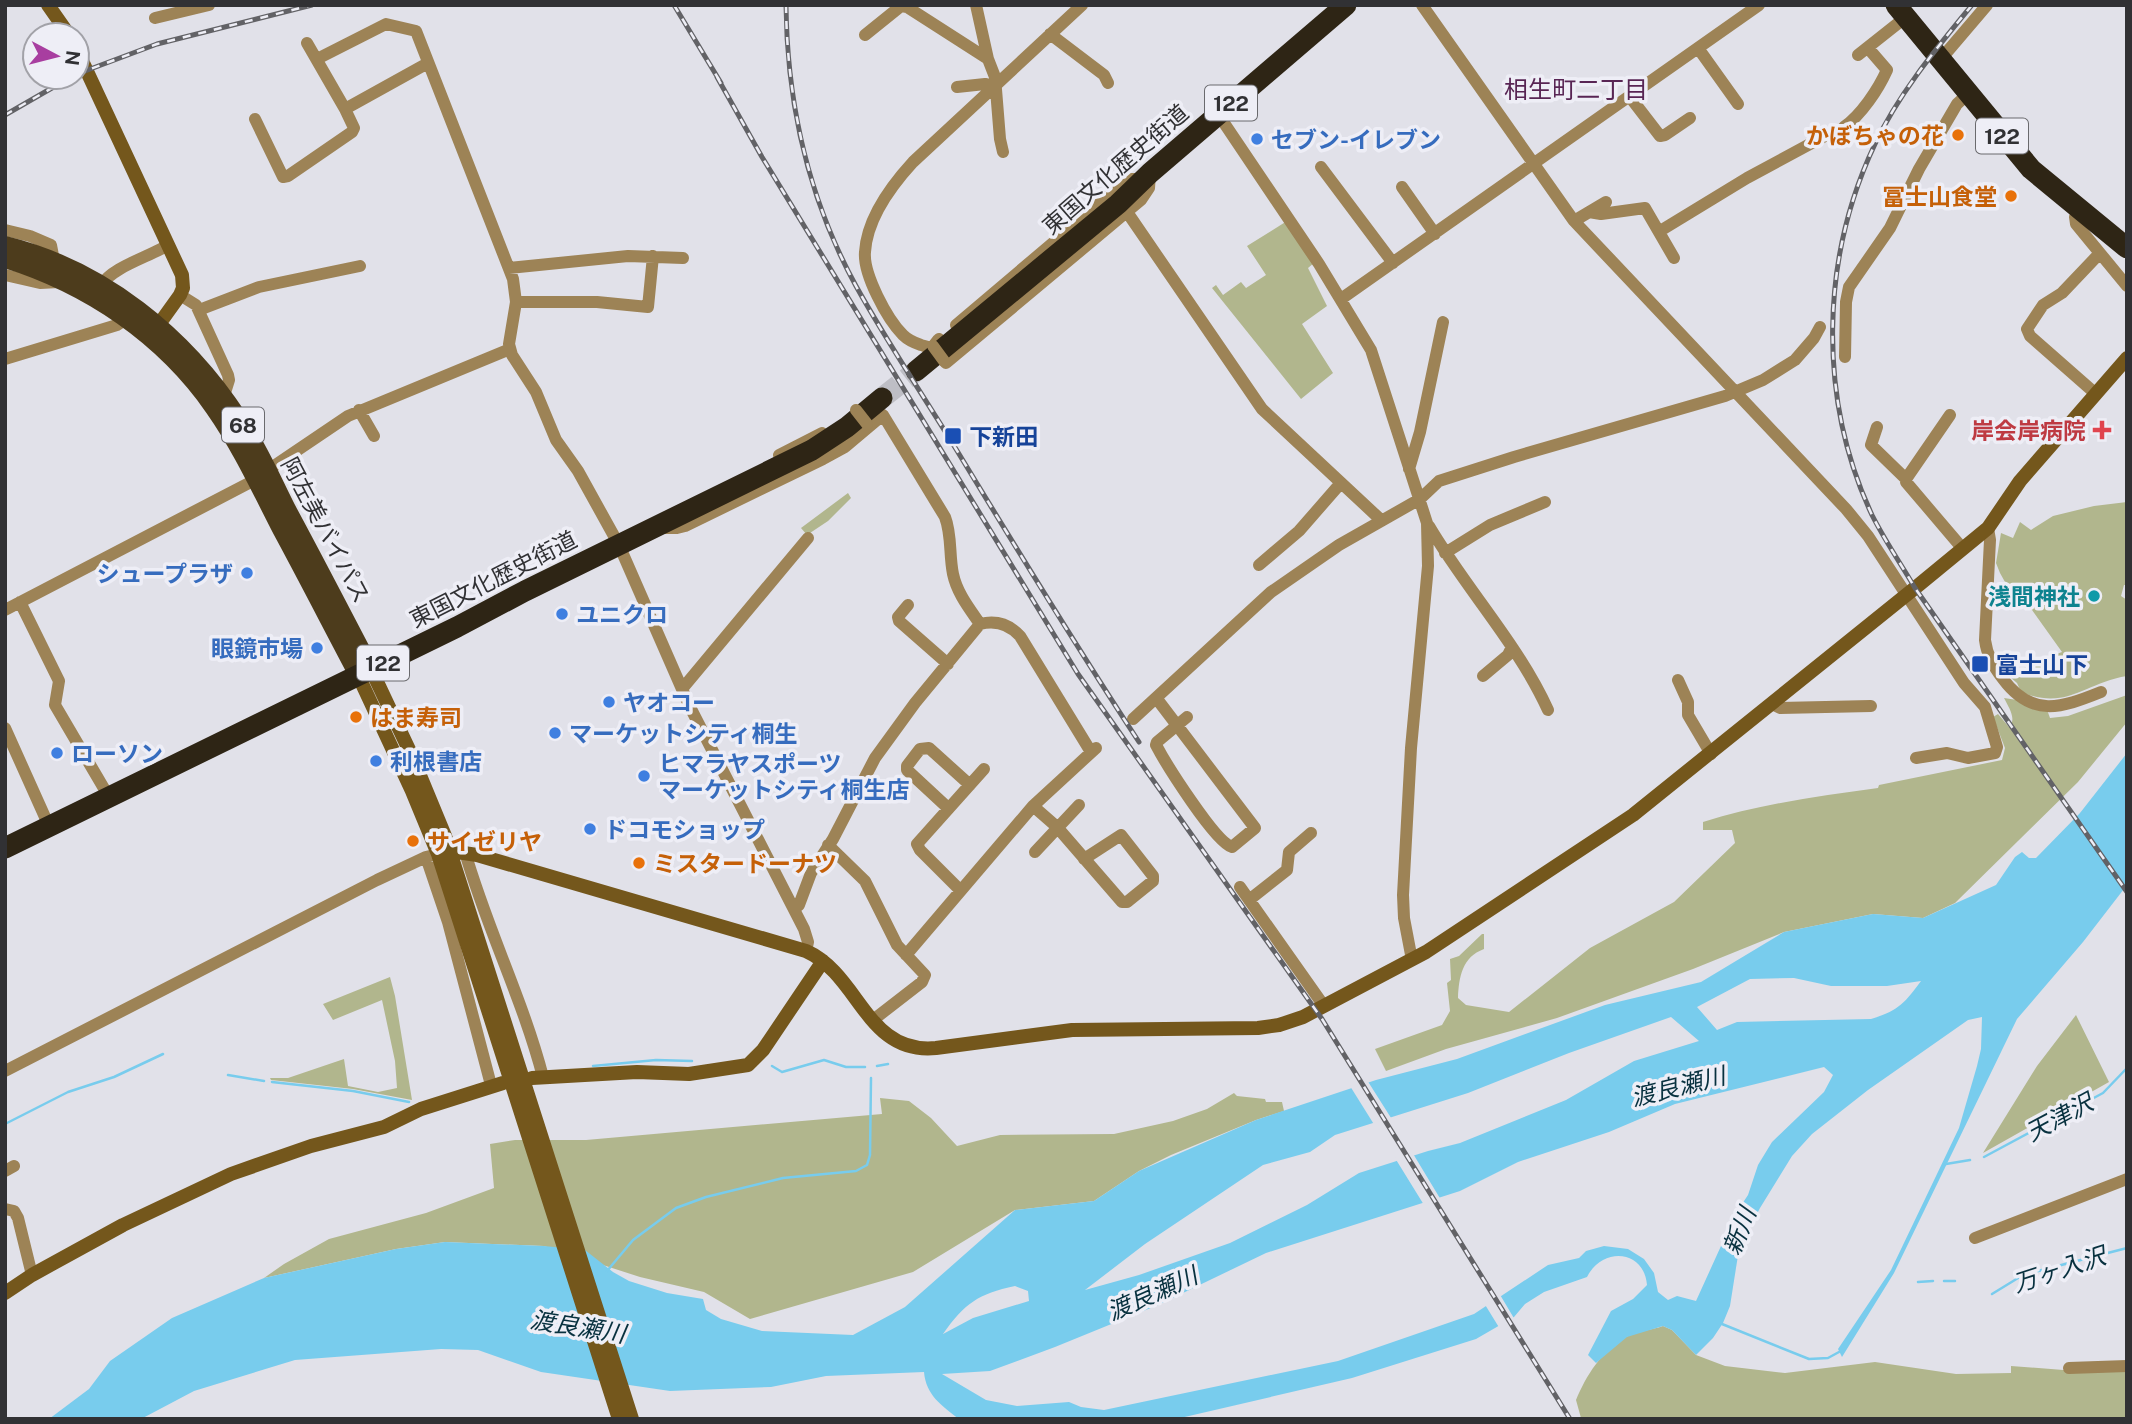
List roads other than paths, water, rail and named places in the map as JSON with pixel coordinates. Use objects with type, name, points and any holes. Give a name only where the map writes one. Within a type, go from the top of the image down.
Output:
[{"type":"highway","name":"東国文化歴史街道","points":[[916,371],[1118,204],[1346,5]]},
{"type":"highway","name":"122","points":[[1901,11],[2031,169],[2127,248]]},
{"type":"highway","name":"東国文化歴史街道","points":[[5,848],[812,450],[847,427],[882,398]]},
{"type":"main road","name":"阿左美バイパス","points":[[5,245],[54,261],[102,285],[154,331],[194,359],[241,421],[261,475],[364,672]]},
{"type":"main road","name":"阿左美バイパス","points":[[5,259],[62,281],[97,299],[126,319],[154,331],[203,393],[261,475]]},
{"type":"street","points":[[48,5],[59,21]]},
{"type":"street","points":[[155,18],[209,5]]},
{"type":"street","points":[[976,5],[988,59],[995,77],[1003,152]]},
{"type":"street","points":[[933,346],[946,363],[1146,195],[1147,176],[1130,179],[933,346],[916,344],[899,331],[870,281],[865,247],[880,207],[894,184],[940,135],[1082,5]]},
{"type":"street","points":[[1422,5],[1574,221],[1846,509],[1868,536],[1964,683],[1985,707],[1997,747],[1995,752],[1968,758],[1947,753],[1916,758]]},
{"type":"street","points":[[1341,299],[1759,5]]},
{"type":"street","points":[[1941,59],[1987,5]]},
{"type":"street","points":[[864,35],[901,6],[907,6],[988,59]]},
{"type":"street","points":[[1843,127],[1854,120],[1887,70],[1863,51],[1901,11]]},
{"type":"street","points":[[317,59],[386,24],[416,31],[509,268],[516,302],[510,349],[514,360],[536,392],[556,440],[578,471],[619,545],[682,689],[807,935],[806,951]]},
{"type":"street","points":[[1050,34],[1104,75],[1108,83]]},
{"type":"street","points":[[255,119],[283,177],[352,132],[354,128],[345,109],[307,43]]},
{"type":"street","points":[[1698,48],[1738,104]]},
{"type":"street","points":[[345,109],[428,63]]},
{"type":"street","points":[[91,80],[182,275],[180,295],[154,331]]},
{"type":"street","points":[[957,87],[985,84],[995,86]]},
{"type":"street","points":[[1844,357],[1845,312],[1849,287],[1890,228],[1919,169],[1957,104],[1969,93]]},
{"type":"street","points":[[1630,97],[1660,136],[1690,118]]},
{"type":"street","points":[[1218,114],[1341,299],[1371,350],[1427,523],[1548,710]]},
{"type":"street","points":[[1660,231],[1747,178],[1823,137]]},
{"type":"street","points":[[1321,167],[1393,263]]},
{"type":"street","points":[[1402,187],[1435,234]]},
{"type":"street","points":[[1574,221],[1606,202]]},
{"type":"street","points":[[1589,212],[1601,214],[1645,208],[1674,258]]},
{"type":"street","points":[[2081,208],[2075,217],[2076,225],[2127,286]]},
{"type":"street","points":[[1127,212],[1262,409],[1381,520]]},
{"type":"street","points":[[5,230],[51,245],[54,261]]},
{"type":"street","points":[[102,285],[113,274],[168,245]]},
{"type":"street","points":[[2096,394],[2029,336],[2027,329],[2043,305],[2062,293],[2099,254]]},
{"type":"street","points":[[509,268],[628,256],[683,258]]},
{"type":"street","points":[[516,302],[597,302],[648,307],[653,256]]},
{"type":"street","points":[[199,310],[259,287],[360,266]]},
{"type":"street","points":[[5,275],[40,283],[62,281]]},
{"type":"street","points":[[180,295],[192,301],[199,310],[228,375],[224,396]]},
{"type":"street","points":[[5,359],[117,326],[126,319]]},
{"type":"street","points":[[1409,469],[1420,432],[1443,322]]},
{"type":"street","points":[[1133,719],[1271,592],[1339,545],[1420,499],[1432,486],[1451,477],[1735,391],[1763,380],[1785,368],[1809,344],[1820,327]]},
{"type":"street","points":[[5,610],[261,475],[359,410],[510,349]]},
{"type":"street","points":[[5,1071],[445,854],[577,883],[806,951],[837,974],[892,1040],[909,1047],[921,1049],[1072,1030],[1269,1027],[1287,1023],[1412,960],[1633,815],[1711,754],[1988,528],[2020,481],[2127,358]]},
{"type":"street","points":[[868,426],[854,409],[824,432],[677,505],[664,515],[655,527],[667,529],[685,526],[823,459],[845,447],[883,415],[945,517],[954,579],[962,598],[980,624]]},
{"type":"street","points":[[359,410],[374,436]]},
{"type":"street","points":[[1906,479],[1951,415]]},
{"type":"street","points":[[1877,427],[1871,445],[1906,479],[1963,549]]},
{"type":"street","points":[[1259,565],[1299,531],[1340,484]]},
{"type":"street","points":[[1445,553],[1481,529],[1545,502]]},
{"type":"street","points":[[1412,960],[1404,918],[1403,895],[1412,748],[1428,566],[1427,523]]},
{"type":"street","points":[[1988,528],[1990,540],[1985,640],[1991,661],[2000,676],[2025,702],[2034,705],[2066,705],[2101,692]]},
{"type":"street","points":[[682,689],[808,538]]},
{"type":"street","points":[[20,602],[59,681],[55,705],[109,797]]},
{"type":"street","points":[[908,605],[898,617],[899,621],[948,664]]},
{"type":"street","points":[[794,909],[799,905],[811,873],[875,758],[901,721],[980,624],[1000,623],[1020,636],[1094,750],[1032,806],[906,955]]},
{"type":"street","points":[[1483,676],[1511,649]]},
{"type":"street","points":[[364,672],[412,791],[445,854],[482,909],[508,971],[537,1078],[637,1072],[689,1074],[748,1065],[763,1050],[823,961]]},
{"type":"street","points":[[1678,680],[1688,702],[1688,715],[1711,754]]},
{"type":"street","points":[[1157,699],[1183,720],[1255,828],[1232,847],[1226,845],[1207,823],[1157,747],[1157,742],[1183,720]]},
{"type":"street","points":[[1772,704],[1780,708],[1871,706]]},
{"type":"street","points":[[5,728],[49,826]]},
{"type":"street","points":[[948,808],[907,770],[907,766],[920,749],[929,748],[970,785]]},
{"type":"street","points":[[960,890],[917,847],[920,839],[984,769]]},
{"type":"street","points":[[1035,852],[1079,805]]},
{"type":"street","points":[[1032,806],[1057,827],[1084,859],[1122,902],[1127,902],[1153,881],[1153,876],[1121,835],[1084,859]]},
{"type":"street","points":[[1250,900],[1287,870],[1289,852],[1311,833]]},
{"type":"street","points":[[828,845],[865,881],[895,943],[924,972],[924,980],[873,1020]]},
{"type":"street","points":[[5,1293],[32,1275],[124,1225],[232,1174],[296,1151],[384,1127],[421,1109],[497,1084],[451,933],[445,854]]},
{"type":"street","points":[[445,854],[524,1100],[632,1419]]},
{"type":"street","points":[[1240,887],[1324,1006]]},
{"type":"street","points":[[524,1100],[619,1419]]},
{"type":"street","points":[[1975,1238],[2127,1179]]},
{"type":"street","points":[[5,1209],[14,1211],[18,1218],[32,1275]]},
{"type":"street","points":[[2070,1368],[2127,1366]]},
{"type":"water","points":[[2127,753],[2127,885],[2083,942],[2017,1019],[1894,1273],[1842,1357],[1838,1349],[1891,1270],[1959,1128],[1981,1049],[1982,1017],[1968,1020],[1868,1090],[1812,1134],[1792,1156],[1739,1249],[1730,1306],[1723,1323],[1696,1355],[1672,1330],[1663,1326],[1627,1337],[1596,1363],[1588,1355],[1611,1311],[1633,1299],[1647,1285],[1638,1264],[1622,1256],[1602,1261],[1587,1277],[1544,1292],[1525,1304],[1514,1317],[1476,1339],[1352,1378],[1176,1419],[959,1419],[931,1393],[924,1372],[826,1376],[771,1387],[670,1391],[541,1372],[478,1350],[441,1349],[295,1360],[194,1391],[141,1419],[49,1419],[89,1389],[110,1361],[172,1318],[264,1278],[396,1249],[445,1242],[585,1250],[629,1281],[667,1293],[703,1299],[706,1310],[721,1319],[762,1331],[853,1335],[905,1307],[1015,1210],[1094,1201],[1139,1171],[1256,1120],[1376,1080],[1457,1059],[1605,1005],[1701,982],[1784,932],[1873,914],[1923,918],[1996,885],[2015,857],[2022,852],[2029,858],[2036,858],[2080,813]],"holes":[[[1794,978],[1831,986],[1887,986],[1921,981],[1900,1005],[1871,1019],[1737,1022],[1717,1030],[1697,1007],[1750,979]],[[1671,1017],[1699,1041],[1634,1061],[1566,1100],[1460,1143],[1359,1173],[1307,1205],[1230,1243],[1139,1275],[1085,1290],[1145,1244],[1263,1165],[1310,1152],[1335,1135],[1468,1093]],[[1824,1067],[1833,1075],[1824,1092],[1772,1142],[1758,1165],[1748,1195],[1736,1213],[1696,1301],[1677,1296],[1668,1300],[1658,1292],[1654,1273],[1644,1259],[1628,1249],[1604,1246],[1586,1251],[1579,1258],[1548,1265],[1474,1314],[1338,1361],[1104,1410],[1081,1407],[1069,1402],[1017,1406],[986,1400],[942,1374],[990,1371],[1158,1305],[1266,1253],[1460,1191],[1518,1162],[1609,1132],[1675,1104]],[[1015,1286],[1028,1291],[1029,1301],[973,1318],[943,1334],[973,1301]]]},
{"type":"waterway","points":[[5,1124],[68,1092],[114,1077],[163,1054]]},
{"type":"waterway","points":[[593,1066],[656,1060],[692,1061]]},
{"type":"waterway","points":[[772,1066],[782,1072],[824,1060],[846,1067],[865,1067]]},
{"type":"waterway","points":[[877,1066],[888,1064]]},
{"type":"waterway","name":"天津沢","points":[[1984,1157],[2103,1093],[2127,1068]]},
{"type":"waterway","points":[[228,1075],[264,1081]]},
{"type":"waterway","points":[[607,1271],[633,1240],[676,1208],[706,1197],[783,1178],[856,1171],[867,1165],[870,1155],[871,1078]]},
{"type":"waterway","points":[[272,1082],[353,1091],[409,1102]]},
{"type":"waterway","name":"天津沢","points":[[1946,1164],[1970,1160]]},
{"type":"waterway","name":"万ヶ入沢","points":[[1992,1294],[2023,1275],[2127,1248]]},
{"type":"waterway","name":"万ヶ入沢","points":[[1918,1282],[1933,1281]]},
{"type":"waterway","name":"万ヶ入沢","points":[[1944,1281],[1955,1281]]},
{"type":"waterway","points":[[1722,1324],[1809,1359],[1828,1358],[1839,1352]]},
{"type":"tunnel","points":[[882,398],[916,371]]},
{"type":"railway","points":[[91,69],[157,44],[312,5]]},
{"type":"railway","points":[[674,5],[721,83]]},
{"type":"railway","points":[[786,5],[787,42],[796,114],[813,185],[840,253],[856,286],[893,348],[1139,742]]},
{"type":"railway","points":[[1972,5],[1895,107],[1875,144],[1857,188],[1844,235],[1836,282],[1833,330],[1835,377],[1842,424],[1854,471],[1872,515],[1893,552],[1915,588],[2127,892]]},
{"type":"railway","points":[[717,77],[762,157],[1078,674],[1322,1019],[1570,1419]]},
{"type":"railway","points":[[5,115],[47,91]]},
{"type":"place","name":"かぼちゃの花","points":[[1958,135]]},
{"type":"place","name":"セブン-イレブン","points":[[1257,139]]},
{"type":"place","name":"冨士山食堂","points":[[2011,196]]},
{"type":"place","name":"岸会岸病院","points":[[2102,430]]},
{"type":"place","name":"下新田","points":[[953,436]]},
{"type":"place","name":"シュープラザ","points":[[247,573]]},
{"type":"place","name":"浅間神社","points":[[2094,596]]},
{"type":"place","name":"ユニクロ","points":[[562,614]]},
{"type":"place","name":"眼鏡市場","points":[[317,648]]},
{"type":"place","name":"富士山下","points":[[1980,664]]},
{"type":"place","name":"ヤオコー","points":[[609,702]]},
{"type":"place","name":"はま寿司","points":[[356,717]]},
{"type":"place","name":"マーケットシティ桐生","points":[[555,733]]},
{"type":"place","name":"ローソン","points":[[57,753]]},
{"type":"place","name":"利根書店","points":[[376,761]]},
{"type":"place","name":"ヒマラヤスポーツ マーケットシティ桐生店","points":[[644,776]]},
{"type":"place","name":"ドコモショップ","points":[[590,829]]},
{"type":"place","name":"サイゼリヤ","points":[[413,841]]},
{"type":"place","name":"ミスタードーナツ","points":[[639,863]]},
{"type":"district","name":"相生町二丁目","points":[[1576,89]]},
{"type":"water label","name":"渡良瀬川","points":[[1678,1086]]},
{"type":"water label","name":"新川","points":[[1739,1231]]},
{"type":"water label","name":"渡良瀬川","points":[[1152,1293]]},
{"type":"water label","name":"渡良瀬川","points":[[578,1326]]}]
